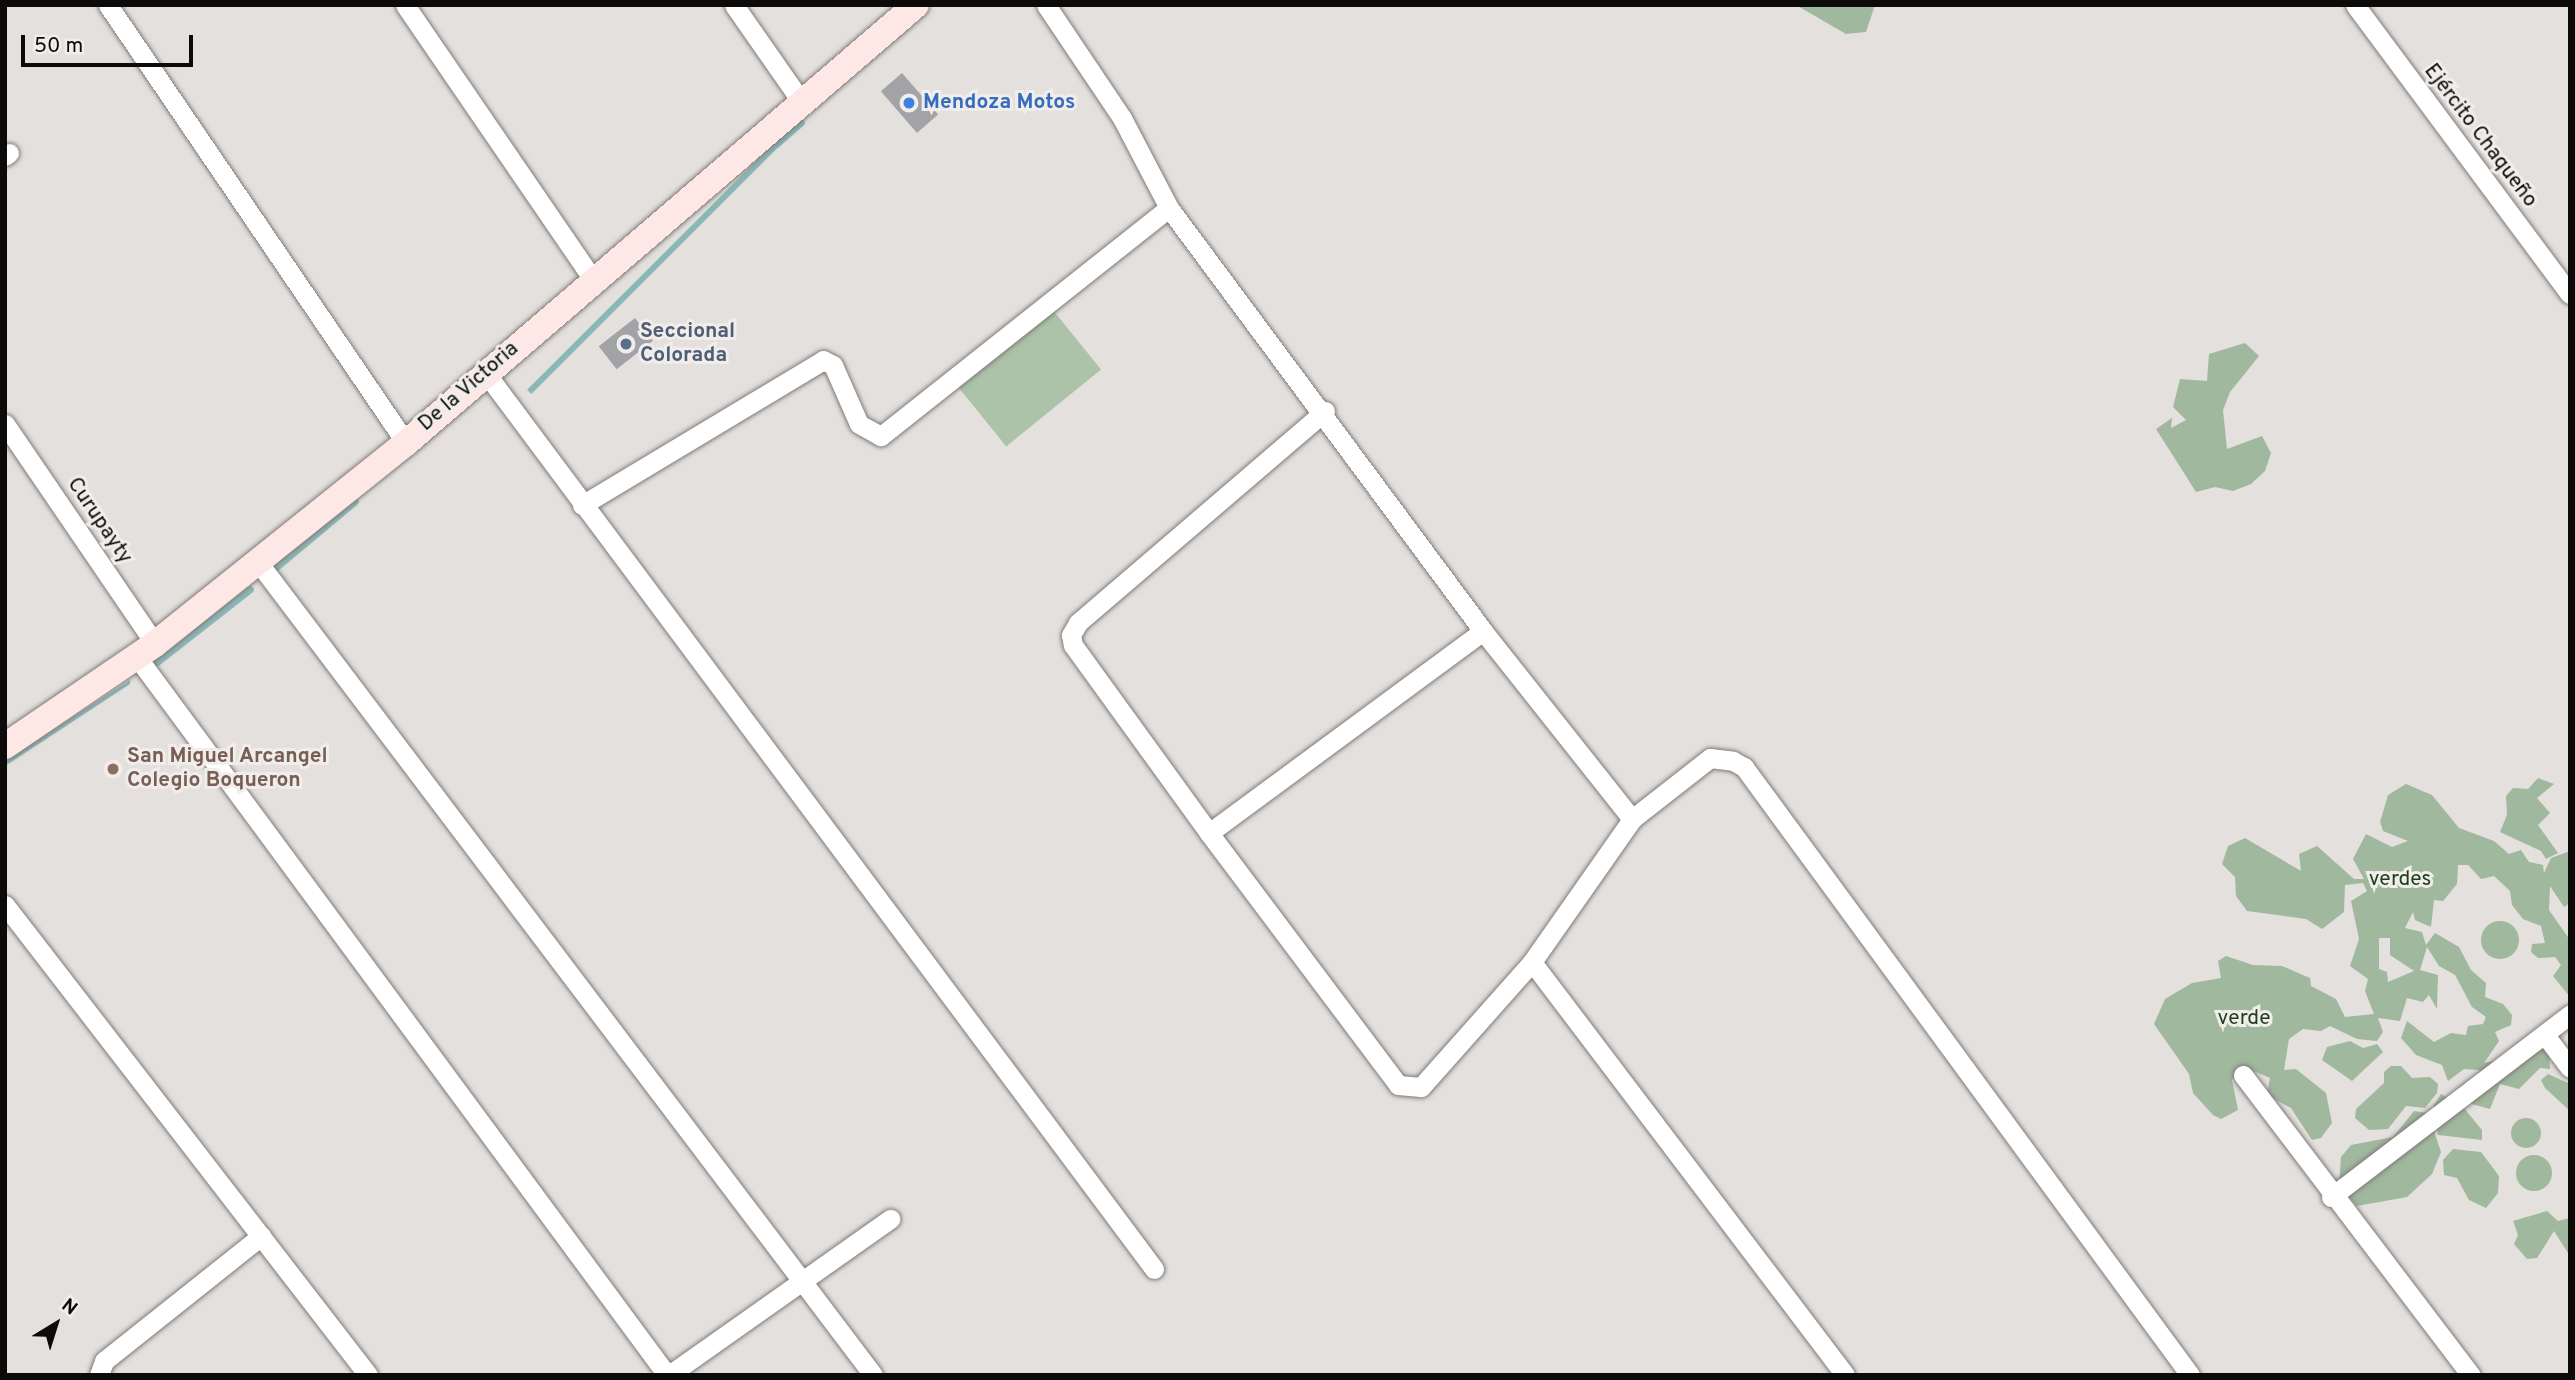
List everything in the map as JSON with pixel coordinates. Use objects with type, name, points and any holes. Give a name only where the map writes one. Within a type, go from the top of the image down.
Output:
[{"type":"main road","name":"De la Victoria","points":[[5,746],[146,650],[406,443],[485,372],[916,5]]},
{"type":"street","points":[[108,5],[406,443]]},
{"type":"street","points":[[405,5],[594,281]]},
{"type":"street","points":[[734,5],[801,101]]},
{"type":"street","points":[[1046,5],[1122,118],[1169,208],[1325,411],[1483,631],[1632,819]]},
{"type":"street","name":"Ejército Chaqueño","points":[[2355,5],[2570,294]]},
{"type":"street","points":[[582,505],[823,360],[833,365],[859,424],[881,436],[1169,208]]},
{"type":"street","points":[[485,372],[1154,1269]]},
{"type":"street","points":[[1325,411],[1088,614],[1071,635],[1073,645],[1209,833],[1405,1088],[1421,1087],[1532,961],[1632,819],[1710,758],[1744,767],[2190,1375]]},
{"type":"street","name":"Curupayty","points":[[5,424],[146,650],[668,1375]]},
{"type":"street","points":[[258,562],[873,1375]]},
{"type":"street","points":[[1209,833],[1483,631]]},
{"type":"street","points":[[5,905],[368,1375]]},
{"type":"street","points":[[1532,961],[1845,1375]]},
{"type":"street","points":[[2331,1197],[2570,1014]]},
{"type":"street","points":[[2545,1035],[2570,1068]]},
{"type":"street","points":[[2243,1075],[2331,1197],[2471,1375]]},
{"type":"street","points":[[668,1375],[890,1219]]},
{"type":"street","points":[[99,1375],[104,1360],[261,1236]]},
{"type":"green space","points":[[1796,5],[1875,5],[1866,32],[1846,34]]},
{"type":"green space","points":[[1052,309],[1101,370],[1006,446],[957,386]]},
{"type":"green space","points":[[2245,343],[2259,356],[2230,392],[2223,410],[2227,449],[2262,436],[2271,453],[2265,471],[2251,484],[2233,491],[2215,487],[2196,492],[2156,429],[2172,418],[2171,428],[2186,420],[2173,407],[2180,379],[2207,381],[2209,354]]},
{"type":"green space","points":[[2538,778],[2554,784],[2537,798],[2550,813],[2538,825],[2558,853],[2546,859],[2541,851],[2500,832],[2507,815],[2506,796],[2513,788],[2528,789]]},
{"type":"green space","name":"verdes","points":[[2406,784],[2432,795],[2459,828],[2494,841],[2509,854],[2521,850],[2529,862],[2543,865],[2544,873],[2551,858],[2570,851],[2570,903],[2564,907],[2550,886],[2549,910],[2570,940],[2570,997],[2553,976],[2561,965],[2555,957],[2538,958],[2531,952],[2532,944],[2545,943],[2541,926],[2523,919],[2512,905],[2510,891],[2494,876],[2481,879],[2468,865],[2458,865],[2457,884],[2443,901],[2434,900],[2431,927],[2415,920],[2413,912],[2405,928],[2422,932],[2426,945],[2435,933],[2459,947],[2471,970],[2486,983],[2485,997],[2503,1004],[2512,1015],[2511,1025],[2495,1032],[2499,1041],[2484,1063],[2498,1060],[2527,1039],[2549,1050],[2550,1069],[2540,1068],[2519,1089],[2500,1084],[2490,1109],[2461,1101],[2457,1093],[2462,1084],[2481,1079],[2479,1070],[2464,1069],[2448,1081],[2442,1065],[2416,1055],[2401,1038],[2407,1021],[2434,1042],[2451,1033],[2466,1035],[2468,1026],[2483,1024],[2486,1017],[2472,1007],[2455,975],[2439,966],[2427,947],[2420,970],[2438,975],[2437,1009],[2429,995],[2423,1002],[2407,998],[2400,1021],[2378,1018],[2383,1032],[2377,1041],[2357,1039],[2330,1026],[2321,1031],[2303,1029],[2289,1039],[2284,1070],[2296,1069],[2326,1093],[2332,1123],[2321,1138],[2312,1140],[2291,1108],[2267,1095],[2270,1078],[2244,1067],[2232,1080],[2238,1110],[2221,1119],[2213,1115],[2193,1093],[2189,1074],[2154,1024],[2165,999],[2192,983],[2221,978],[2218,961],[2226,956],[2253,965],[2282,966],[2310,978],[2311,986],[2336,999],[2345,1017],[2374,1014],[2365,991],[2368,979],[2350,966],[2359,939],[2351,901],[2367,891],[2363,883],[2345,885],[2344,912],[2322,929],[2306,919],[2247,911],[2236,896],[2235,877],[2222,864],[2228,846],[2245,838],[2301,871],[2299,854],[2317,846],[2354,879],[2364,879],[2353,859],[2366,834],[2392,847],[2408,841],[2383,831],[2380,822],[2388,795]],"holes":[[[2379,938],[2390,938],[2390,955],[2414,971],[2388,982],[2387,972],[2379,969]]]},
{"type":"green space","points":[[2500,921],[2513,927],[2519,940],[2513,953],[2500,959],[2487,953],[2481,940],[2487,927]]},
{"type":"green space","name":"verde","points":[[2350,1041],[2363,1048],[2377,1044],[2383,1052],[2352,1081],[2322,1060],[2327,1047]]},
{"type":"green space","points":[[2391,1066],[2401,1066],[2412,1078],[2430,1077],[2438,1084],[2437,1093],[2425,1108],[2406,1106],[2388,1129],[2369,1130],[2355,1118],[2356,1109],[2384,1083],[2384,1072]]},
{"type":"green space","points":[[2548,1074],[2570,1084],[2570,1111],[2545,1088],[2541,1080]]},
{"type":"green space","points":[[2441,1094],[2463,1107],[2482,1130],[2482,1140],[2438,1135],[2434,1105]]},
{"type":"green space","points":[[2414,1111],[2428,1113],[2441,1152],[2432,1174],[2407,1197],[2357,1206],[2339,1185],[2341,1157],[2351,1145],[2393,1137]]},
{"type":"green space","points":[[2526,1118],[2537,1122],[2541,1133],[2537,1144],[2526,1148],[2515,1144],[2511,1133],[2515,1122]]},
{"type":"green space","points":[[2453,1149],[2481,1152],[2499,1176],[2498,1193],[2486,1208],[2469,1200],[2457,1178],[2444,1175],[2443,1160]]},
{"type":"green space","points":[[2534,1155],[2547,1160],[2552,1173],[2547,1186],[2534,1191],[2521,1186],[2516,1173],[2521,1160]]},
{"type":"green space","points":[[2547,1211],[2558,1221],[2570,1218],[2570,1256],[2554,1231],[2537,1258],[2527,1259],[2514,1244],[2518,1235],[2513,1221]]},
{"type":"water","points":[[781,136],[785,140],[531,394],[527,390]]},
{"type":"water","points":[[130,680],[130,684],[5,766],[5,761]]},
{"type":"building","name":"Mendoza Motos","points":[[902,73],[938,115],[917,133],[881,91]]},
{"type":"building","name":"Seccional Colorada","points":[[635,318],[653,341],[617,369],[599,346]]},
{"type":"waterway","points":[[776,144],[801,122]]},
{"type":"waterway","points":[[275,568],[355,501]]},
{"type":"waterway","points":[[157,662],[250,589]]},
{"type":"place","name":"Mendoza Motos","points":[[909,103]]},
{"type":"place","name":"Seccional Colorada","points":[[626,344]]},
{"type":"place","name":"San Miguel Arcangel Colegio Boqueron","points":[[113,769]]}]
